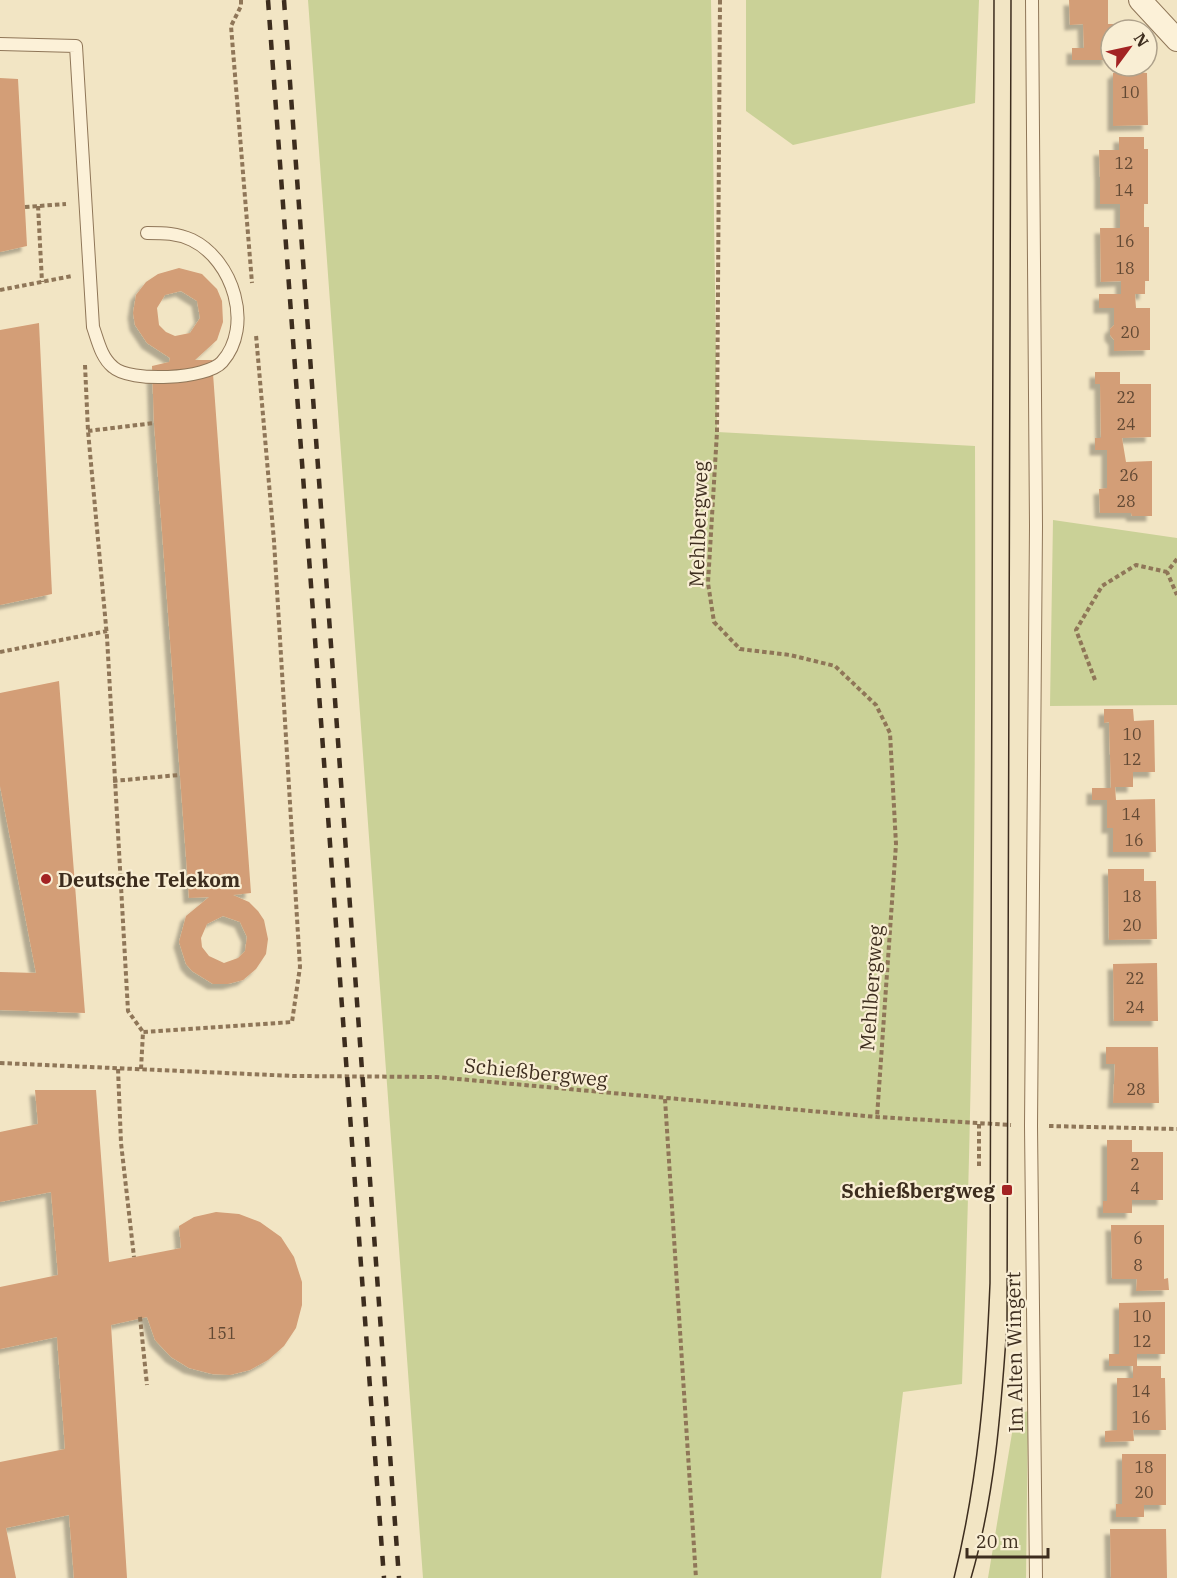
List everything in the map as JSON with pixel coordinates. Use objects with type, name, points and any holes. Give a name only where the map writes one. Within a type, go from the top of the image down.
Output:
[{"type":"street","points":[[1140,0],[1177,40]]},
{"type":"lane","name":"Im Alten Wingert","points":[[1032,0],[1036,526],[1031,1126],[1036,1578]]},
{"type":"lane","points":[[0,44],[76,46],[93,327],[104,358],[114,369],[131,375],[152,378],[212,370],[223,361],[236,328],[238,312],[227,274],[209,252],[194,241],[176,233],[147,233]]},
{"type":"path","points":[[241,0],[241,6],[231,26],[252,284]]},
{"type":"path","name":"Mehlbergweg","points":[[720,0],[717,432],[708,583],[714,622],[740,649],[790,655],[835,666],[876,705],[890,733],[896,844],[877,1118]]},
{"type":"path","points":[[25,207],[85,202]]},
{"type":"path","points":[[38,206],[42,282]]},
{"type":"path","points":[[0,290],[90,273]]},
{"type":"path","points":[[93,327],[84,351],[88,431],[106,631],[128,1011],[143,1032],[141,1069]]},
{"type":"path","points":[[143,1032],[292,1022],[300,968],[274,542],[256,331]]},
{"type":"path","points":[[88,431],[154,423]]},
{"type":"path","points":[[1167,572],[1177,559]]},
{"type":"path","points":[[1095,680],[1076,630],[1102,586],[1136,565],[1167,572]]},
{"type":"path","points":[[1167,572],[1177,595]]},
{"type":"path","points":[[0,652],[106,631]]},
{"type":"path","points":[[113,781],[179,774]]},
{"type":"path","name":"Schießbergweg","points":[[0,1063],[294,1076],[436,1077],[877,1118],[1031,1126],[1177,1129]]},
{"type":"path","points":[[118,1069],[121,1143],[134,1257]]},
{"type":"path","points":[[665,1099],[696,1578]]},
{"type":"path","points":[[979,1124],[979,1166]]},
{"type":"path","points":[[140,1317],[147,1385]]},
{"type":"green space","points":[[308,0],[711,0],[717,432],[975,446],[973,915],[962,1384],[903,1392],[881,1578],[423,1578]]},
{"type":"green space","points":[[746,0],[979,0],[975,103],[793,145],[746,111]]},
{"type":"green space","points":[[1053,520],[1177,538],[1177,705],[1050,706]]},
{"type":"green space","points":[[1028,1411],[1026,1578],[988,1578],[1015,1415]]},
{"type":"building","points":[[1069,0],[1108,0],[1108,18],[1099,18],[1099,60],[1072,60],[1072,48],[1084,48],[1083,24],[1070,25]]},
{"type":"building","points":[[0,78],[18,79],[27,246],[0,252]]},
{"type":"building","points":[[1113,78],[1147,78],[1148,125],[1113,126]]},
{"type":"building","points":[[1119,137],[1144,137],[1144,149],[1148,149],[1148,204],[1144,204],[1144,227],[1149,227],[1149,281],[1145,281],[1145,294],[1135,294],[1136,308],[1150,308],[1150,350],[1114,351],[1114,340],[1110,335],[1110,329],[1114,325],[1114,308],[1099,308],[1099,294],[1121,294],[1121,281],[1101,282],[1100,228],[1120,228],[1120,204],[1100,204],[1099,150],[1119,150]]},
{"type":"building","points":[[179,268],[202,274],[217,289],[222,301],[223,322],[217,340],[195,360],[212,360],[251,893],[233,895],[249,902],[258,911],[264,920],[268,939],[266,954],[256,969],[243,980],[228,984],[213,984],[192,971],[186,964],[179,942],[186,916],[209,897],[189,898],[154,423],[152,366],[169,362],[170,358],[147,343],[135,325],[133,313],[136,295],[146,282],[158,274]],"holes":[[[181,291],[197,301],[200,318],[190,333],[175,336],[166,332],[159,325],[157,308],[165,295]],[[223,916],[240,922],[247,937],[245,951],[238,958],[224,963],[209,956],[202,947],[201,938],[207,924]]]},
{"type":"building","points":[[39,323],[52,594],[0,605],[0,330]]},
{"type":"building","points":[[1095,372],[1120,372],[1120,384],[1151,384],[1151,437],[1122,438],[1126,462],[1152,461],[1152,516],[1100,513],[1099,489],[1107,488],[1107,450],[1095,450],[1095,438],[1101,438],[1100,384],[1095,384]]},
{"type":"building","name":"Deutsche Telekom","points":[[59,681],[85,1013],[0,1010],[0,972],[36,973],[0,786],[0,693]]},
{"type":"building","points":[[1104,709],[1133,709],[1134,721],[1154,720],[1155,772],[1133,772],[1133,787],[1115,787],[1116,800],[1155,799],[1156,852],[1113,852],[1113,828],[1107,828],[1107,800],[1092,800],[1092,788],[1111,788],[1109,722],[1104,723]]},
{"type":"building","points":[[1108,869],[1144,869],[1144,881],[1156,881],[1157,939],[1109,940]]},
{"type":"building","points":[[1157,963],[1158,1021],[1114,1021],[1113,964]]},
{"type":"building","points":[[1106,1047],[1158,1047],[1159,1103],[1113,1103],[1115,1064],[1106,1064]]},
{"type":"building","points":[[35,1090],[96,1090],[109,1262],[181,1248],[179,1226],[194,1217],[216,1212],[239,1214],[260,1222],[281,1237],[294,1257],[302,1282],[302,1305],[296,1328],[284,1346],[268,1360],[250,1370],[230,1375],[212,1374],[189,1368],[171,1357],[155,1340],[147,1317],[111,1325],[127,1578],[74,1578],[69,1515],[6,1528],[16,1578],[0,1578],[0,1462],[65,1449],[57,1337],[0,1349],[0,1287],[58,1275],[51,1192],[0,1202],[0,1132],[38,1124]]},
{"type":"building","points":[[1107,1140],[1132,1140],[1132,1152],[1163,1152],[1163,1200],[1132,1200],[1132,1213],[1103,1213],[1103,1201],[1107,1201]]},
{"type":"building","points":[[1111,1225],[1164,1225],[1164,1279],[1168,1278],[1169,1290],[1136,1291],[1137,1279],[1112,1279]]},
{"type":"building","points":[[1165,1302],[1165,1354],[1137,1354],[1137,1366],[1161,1366],[1161,1378],[1165,1378],[1166,1430],[1133,1430],[1134,1441],[1105,1442],[1105,1431],[1117,1430],[1117,1378],[1133,1378],[1133,1366],[1109,1366],[1109,1354],[1119,1354],[1119,1303]]},
{"type":"building","points":[[1122,1454],[1166,1454],[1166,1505],[1144,1505],[1144,1517],[1116,1517],[1116,1504],[1122,1504]]},
{"type":"building","points":[[1110,1529],[1166,1529],[1167,1578],[1111,1578]]},
{"type":"tram line","points":[[954,1578],[969,1505],[980,1432],[990,1283],[994,0]]},
{"type":"tram line","points":[[971,1578],[991,1484],[1007,1325],[1011,0]]},
{"type":"railway","points":[[268,0],[384,1578]]},
{"type":"railway","points":[[284,0],[399,1578]]},
{"type":"place","name":"Deutsche Telekom","points":[[46,879]]},
{"type":"place","name":"Schießbergweg","points":[[1007,1190]]}]
